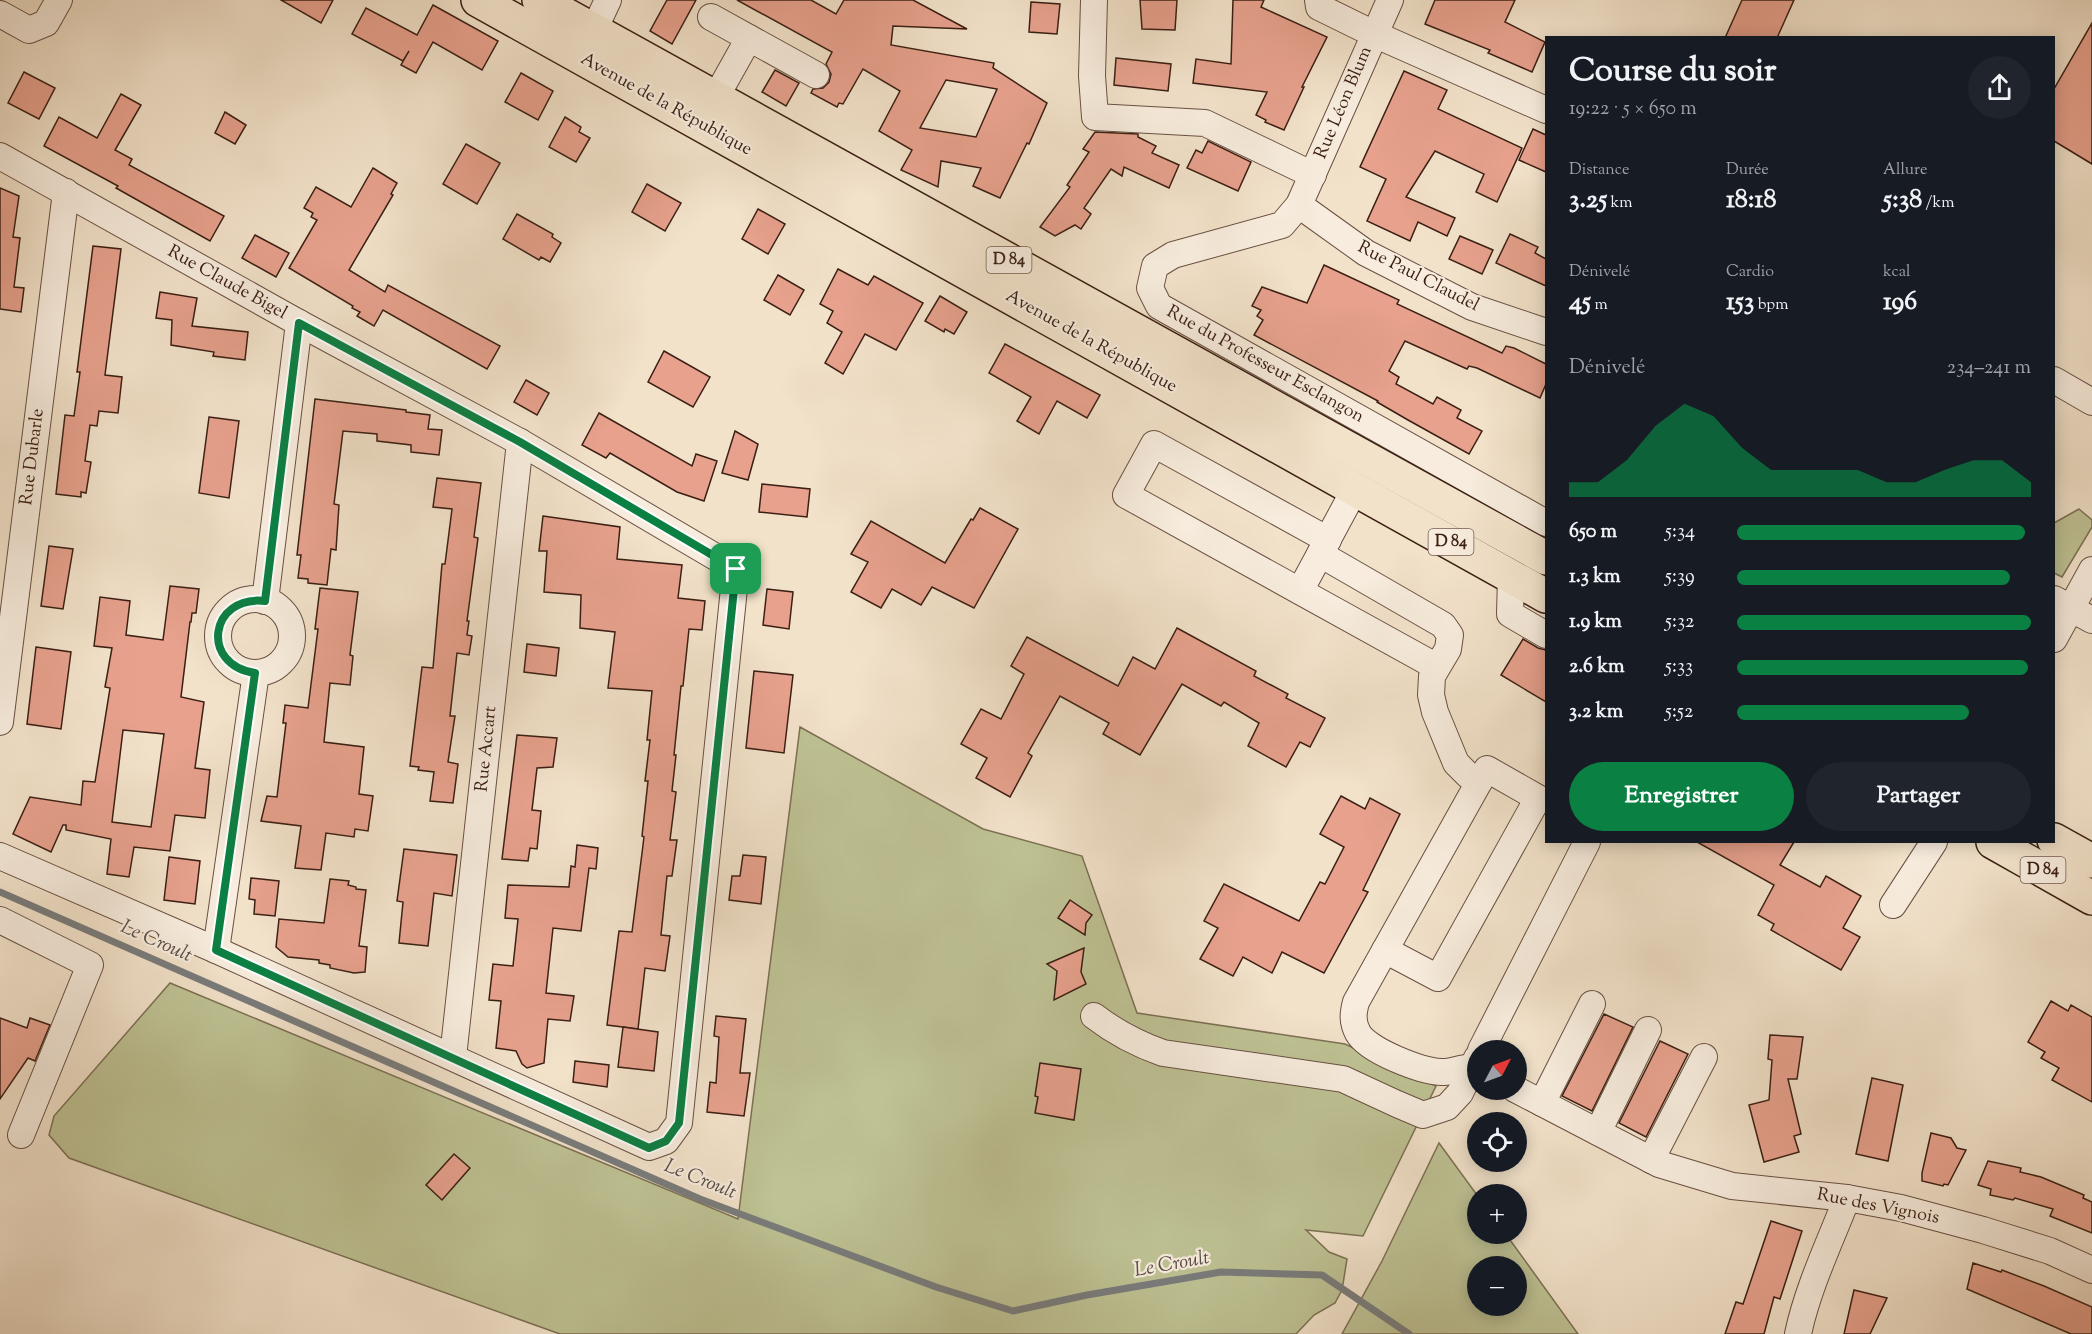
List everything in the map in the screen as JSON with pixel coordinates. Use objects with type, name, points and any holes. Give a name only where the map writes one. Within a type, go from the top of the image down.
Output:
[{"type":"main road","name":"Avenue de la République","points":[[478,0],[1545,595]]},
{"type":"main road","name":"Avenue de la République","points":[[539,0],[1545,557]]},
{"type":"main road","name":"D 84","points":[[2055,841],[2092,861]]},
{"type":"main road","name":"D 84","points":[[1995,843],[2092,898]]},
{"type":"street","points":[[0,14],[29,30],[46,23],[59,0]]},
{"type":"street","points":[[594,30],[608,0]]},
{"type":"street","points":[[1094,0],[1092,76],[1095,117],[1205,123],[1313,175]]},
{"type":"street","points":[[1318,0],[1320,7],[1374,34],[1545,110]]},
{"type":"street","name":"Rue Léon Blum","points":[[1299,205],[1390,0]]},
{"type":"street","points":[[711,17],[816,75]]},
{"type":"street","points":[[716,98],[749,38]]},
{"type":"street","name":"Rue Claude Bigel","points":[[0,156],[299,323],[520,442],[736,569],[679,1123],[666,1141],[649,1148],[453,1057]]},
{"type":"street","name":"Rue Dubarle","points":[[0,722],[66,192]]},
{"type":"street","name":"Rue Paul Claudel","points":[[1299,205],[1366,253],[1461,302],[1545,332]]},
{"type":"street","name":"Rue du Professeur Esclangon","points":[[1299,205],[1282,225],[1173,255],[1155,266],[1150,288],[1160,306],[1545,523]]},
{"type":"street","points":[[265,601],[299,323]]},
{"type":"street","points":[[2055,381],[2092,402]]},
{"type":"street","name":"Rue Accart","points":[[453,1057],[520,442]]},
{"type":"street","points":[[1437,667],[1126,495],[1154,444],[1324,547],[1443,625],[1450,636],[1448,649],[1432,676],[1431,695],[1435,712],[1456,763],[1479,782]]},
{"type":"street","points":[[1300,591],[1355,489]]},
{"type":"street","points":[[2055,637],[2092,570]]},
{"type":"street","points":[[1511,576],[1510,614],[1545,634]]},
{"type":"street","points":[[252,600],[265,601],[275,606],[290,624],[292,635],[285,658],[277,666],[267,671],[255,673],[243,671],[232,665],[224,656],[219,644],[218,632],[222,620],[235,606],[252,600]]},
{"type":"street","points":[[216,950],[255,673]]},
{"type":"street","points":[[1385,950],[1438,978],[1538,798],[1487,769],[1479,782],[1385,950],[1356,1002],[1353,1018],[1359,1035],[1372,1047],[1423,1070],[1443,1073],[1467,1065]]},
{"type":"street","points":[[1488,1040],[1586,843]]},
{"type":"street","points":[[1893,905],[1933,843]]},
{"type":"street","points":[[0,856],[453,1057]]},
{"type":"street","points":[[0,920],[90,965],[21,1135]]},
{"type":"street","points":[[1542,1103],[1592,1004]]},
{"type":"street","points":[[1094,1016],[1135,1043],[1163,1053],[1343,1079],[1423,1114],[1447,1107],[1460,1093],[1467,1080]]},
{"type":"street","points":[[1598,1132],[1648,1030]]},
{"type":"street","points":[[1655,1162],[1704,1058]]},
{"type":"street","name":"Rue des Vignois","points":[[1527,1095],[1655,1162],[1732,1186],[1847,1198],[1901,1208],[2050,1251],[2092,1269]]},
{"type":"street","points":[[1798,1334],[1820,1267],[1847,1198]]},
{"type":"green space","points":[[2079,509],[2092,520],[2092,527],[2062,577],[2055,574],[2055,522]]},
{"type":"green space","points":[[800,727],[983,829],[1082,856],[1137,1013],[1345,1044],[1436,1086],[1363,1236],[1306,1230],[1329,1252],[1347,1259],[1342,1290],[1335,1303],[1314,1315],[1296,1334],[560,1334],[69,1158],[49,1135],[54,1116],[170,983],[738,1219]]},
{"type":"green space","points":[[1439,1143],[1469,1184],[1467,1184],[1467,1244],[1513,1244],[1522,1256],[1467,1256],[1467,1316],[1527,1316],[1527,1263],[1578,1334],[1342,1334],[1382,1261]]},
{"type":"building","points":[[281,0],[333,0],[321,23]]},
{"type":"building","points":[[667,0],[696,0],[672,44],[650,31]]},
{"type":"building","points":[[737,0],[811,0],[836,14],[844,0],[913,0],[967,29],[893,26],[891,45],[994,63],[993,68],[1047,103],[1029,144],[1027,143],[1000,198],[973,186],[981,168],[941,161],[938,187],[901,170],[912,150],[879,131],[900,91],[863,69],[843,104],[839,103],[837,107],[811,93],[813,89],[823,88],[829,82],[831,74],[826,64],[832,52]],"holes":[[[946,80],[997,89],[976,137],[920,128]]]},
{"type":"building","points":[[1140,0],[1177,0],[1175,30],[1142,29]]},
{"type":"building","points":[[1233,0],[1264,0],[1261,7],[1327,37],[1284,130],[1265,122],[1266,120],[1256,115],[1267,92],[1193,83],[1196,59],[1231,64]]},
{"type":"building","points":[[1435,0],[1515,0],[1505,22],[1545,42],[1532,72],[1488,53],[1490,50],[1425,24]]},
{"type":"building","points":[[1742,0],[1794,0],[1778,36],[1726,36]]},
{"type":"building","points":[[1031,2],[1060,4],[1057,34],[1029,32]]},
{"type":"building","points":[[433,5],[498,41],[482,70],[433,42],[416,73],[401,65],[409,51],[403,61],[352,34],[366,8],[417,35]]},
{"type":"building","points":[[2092,23],[2092,164],[2055,142],[2055,87]]},
{"type":"building","points":[[1116,58],[1171,64],[1168,91],[1114,85]]},
{"type":"building","points":[[775,70],[799,83],[786,106],[762,92]]},
{"type":"building","points":[[1404,71],[1447,90],[1438,109],[1522,148],[1497,202],[1476,192],[1484,174],[1435,151],[1406,197],[1455,218],[1447,236],[1418,222],[1410,241],[1367,221],[1386,179],[1360,167]]},
{"type":"building","points":[[24,72],[55,88],[39,119],[8,103]]},
{"type":"building","points":[[521,73],[553,91],[538,120],[505,102]]},
{"type":"building","points":[[121,94],[141,105],[115,150],[132,159],[129,165],[224,216],[210,241],[116,188],[118,186],[44,146],[59,117],[97,138]]},
{"type":"building","points":[[225,112],[246,125],[235,144],[215,133]]},
{"type":"building","points":[[565,117],[581,127],[579,132],[590,138],[576,162],[549,147]]},
{"type":"building","points":[[1533,129],[1545,135],[1545,172],[1519,160]]},
{"type":"building","points":[[1095,132],[1138,134],[1138,137],[1156,146],[1152,153],[1179,165],[1169,188],[1124,167],[1122,176],[1111,169],[1084,208],[1091,214],[1081,229],[1075,225],[1055,236],[1040,227],[1070,187],[1067,185],[1089,152],[1083,149]]},
{"type":"building","points":[[1208,141],[1251,162],[1238,191],[1187,168],[1196,150],[1202,153]]},
{"type":"building","points":[[466,144],[500,163],[477,204],[443,184]]},
{"type":"building","points":[[373,168],[397,183],[391,194],[393,195],[349,270],[385,292],[388,285],[500,346],[487,369],[383,310],[374,326],[357,316],[360,312],[352,308],[353,306],[289,268],[317,220],[311,217],[313,213],[304,208],[316,187],[351,207]]},
{"type":"building","points":[[647,184],[681,203],[665,231],[632,212]]},
{"type":"building","points":[[0,188],[19,196],[13,237],[20,238],[14,287],[24,288],[21,312],[0,309]]},
{"type":"building","points":[[758,209],[785,224],[768,254],[742,239]]},
{"type":"building","points":[[517,214],[553,234],[552,237],[561,243],[550,262],[541,257],[539,260],[503,239]]},
{"type":"building","points":[[1510,234],[1538,247],[1535,253],[1545,258],[1545,286],[1496,263]]},
{"type":"building","points":[[255,235],[289,253],[276,277],[242,258]]},
{"type":"building","points":[[1460,236],[1493,250],[1482,274],[1449,259]]},
{"type":"building","points":[[93,246],[121,249],[105,375],[122,377],[118,413],[99,411],[97,426],[90,425],[85,461],[91,462],[86,493],[81,492],[81,497],[56,494],[65,415],[74,416],[80,372],[77,372]]},
{"type":"building","points":[[1324,265],[1399,300],[1397,304],[1502,353],[1506,346],[1545,364],[1545,386],[1540,398],[1477,368],[1469,366],[1467,369],[1405,341],[1389,371],[1399,377],[1396,384],[1433,404],[1437,397],[1461,410],[1457,418],[1482,431],[1469,454],[1378,401],[1254,335],[1263,320],[1257,316],[1261,310],[1252,306],[1262,287],[1307,303]]},
{"type":"building","points":[[838,269],[868,285],[874,276],[923,303],[896,350],[865,334],[843,374],[825,363],[842,332],[827,323],[833,311],[820,304]]},
{"type":"building","points":[[778,275],[804,290],[790,315],[764,300]]},
{"type":"building","points":[[160,292],[197,298],[192,326],[248,332],[245,360],[213,356],[214,352],[171,345],[172,320],[156,318]]},
{"type":"building","points":[[940,296],[967,312],[954,334],[945,329],[944,332],[925,321]]},
{"type":"building","points":[[1005,344],[1100,395],[1087,418],[1057,401],[1039,434],[1017,421],[1031,397],[989,373]]},
{"type":"building","points":[[664,351],[710,377],[693,407],[648,382]]},
{"type":"building","points":[[526,380],[549,393],[537,415],[514,402]]},
{"type":"building","points":[[315,399],[430,415],[428,429],[442,430],[439,455],[411,452],[411,445],[377,441],[377,434],[343,431],[334,504],[339,505],[336,550],[331,549],[327,585],[308,583],[308,579],[298,578],[301,555],[297,555]]},
{"type":"building","points":[[599,413],[692,466],[696,454],[717,461],[704,501],[677,492],[610,453],[606,458],[582,445]]},
{"type":"building","points":[[209,417],[239,421],[229,498],[199,493]]},
{"type":"building","points":[[735,431],[758,444],[748,480],[722,473]]},
{"type":"building","points":[[437,478],[481,483],[474,537],[478,538],[467,621],[469,621],[467,635],[472,636],[469,655],[457,653],[450,716],[455,716],[448,762],[458,764],[453,803],[430,801],[434,772],[418,770],[419,767],[410,766],[422,667],[433,668],[442,564],[445,564],[452,509],[433,507]]},
{"type":"building","points":[[762,484],[810,489],[807,517],[759,512]]},
{"type":"building","points":[[980,508],[1018,529],[974,608],[932,587],[921,605],[892,589],[881,608],[851,592],[868,562],[851,554],[871,521],[945,563]]},
{"type":"building","points":[[543,516],[620,527],[617,559],[682,565],[678,598],[705,601],[702,630],[689,629],[683,686],[681,686],[672,791],[676,792],[670,840],[677,840],[672,876],[667,876],[661,935],[670,936],[665,971],[645,968],[638,1029],[607,1025],[619,931],[632,932],[644,837],[642,836],[648,781],[645,781],[650,740],[647,740],[652,691],[608,688],[615,632],[580,628],[581,595],[544,592],[547,551],[539,551]]},
{"type":"building","points":[[49,546],[73,549],[63,609],[41,606]]},
{"type":"building","points":[[170,586],[199,589],[196,613],[192,613],[190,622],[181,697],[204,702],[195,768],[210,770],[205,818],[175,815],[170,851],[134,847],[129,877],[107,874],[111,839],[66,830],[66,825],[63,825],[51,852],[13,834],[30,797],[81,805],[83,781],[95,782],[110,688],[105,687],[112,648],[94,646],[100,597],[130,601],[126,635],[163,640]],"holes":[[[123,730],[164,734],[151,827],[112,822]]]},
{"type":"building","points":[[320,588],[358,592],[350,655],[353,656],[350,685],[330,683],[324,742],[364,747],[359,794],[373,796],[368,831],[355,829],[354,837],[326,833],[321,870],[295,868],[301,826],[261,821],[267,796],[277,797],[286,723],[283,723],[285,705],[308,708],[318,629],[315,629]]},
{"type":"building","points":[[767,589],[793,592],[789,629],[763,625]]},
{"type":"building","points":[[1177,628],[1256,671],[1254,676],[1288,694],[1286,698],[1325,718],[1310,747],[1300,742],[1286,767],[1248,746],[1259,723],[1224,702],[1221,706],[1182,684],[1140,755],[1103,734],[1109,723],[1060,696],[1028,753],[1032,756],[1010,797],[976,778],[987,758],[961,744],[981,709],[1001,719],[1024,674],[1011,666],[1027,637],[1118,686],[1133,657],[1155,669]]},
{"type":"building","points":[[1523,639],[1545,650],[1545,701],[1501,675]]},
{"type":"building","points":[[527,644],[559,648],[556,676],[524,672]]},
{"type":"building","points":[[36,647],[71,652],[61,729],[27,724]]},
{"type":"building","points":[[754,671],[793,675],[784,753],[746,748]]},
{"type":"building","points":[[517,735],[557,738],[553,767],[537,768],[532,810],[541,811],[537,849],[530,848],[528,861],[502,859]]},
{"type":"building","points":[[1341,796],[1365,809],[1370,798],[1400,814],[1363,890],[1368,892],[1324,973],[1282,952],[1272,973],[1243,957],[1233,976],[1200,959],[1218,928],[1204,921],[1224,884],[1299,921],[1320,882],[1325,884],[1344,847],[1320,834]]},
{"type":"building","points":[[1699,843],[1793,843],[1780,865],[1820,887],[1826,876],[1861,896],[1843,928],[1860,937],[1841,970],[1771,930],[1774,924],[1758,915],[1774,885]]},
{"type":"building","points":[[577,845],[598,848],[596,869],[589,868],[581,931],[553,928],[546,993],[574,996],[570,1021],[548,1019],[544,1063],[527,1068],[522,1064],[516,1051],[496,1048],[501,1001],[489,1000],[493,964],[513,966],[518,919],[505,918],[508,885],[569,887],[571,866],[575,867]]},
{"type":"building","points":[[404,849],[457,855],[452,896],[434,893],[428,946],[399,943],[403,902],[397,901]]},
{"type":"building","points":[[743,855],[766,857],[761,904],[729,900],[732,876],[740,876]]},
{"type":"building","points":[[169,857],[200,861],[195,904],[164,900]]},
{"type":"building","points":[[251,878],[279,881],[275,916],[254,914],[255,900],[249,899]]},
{"type":"building","points":[[330,879],[349,881],[348,885],[366,890],[359,946],[367,947],[365,972],[354,973],[330,968],[330,965],[319,963],[319,960],[288,957],[276,947],[279,919],[324,923]]},
{"type":"building","points":[[1070,900],[1092,915],[1086,923],[1085,935],[1058,918]]},
{"type":"building","points":[[1084,948],[1081,972],[1086,984],[1054,1000],[1057,971],[1047,964]]},
{"type":"building","points":[[2051,1001],[2068,1011],[2071,1005],[2092,1017],[2092,1102],[2052,1080],[2059,1068],[2041,1058],[2045,1052],[2028,1042]]},
{"type":"building","points":[[1604,1014],[1633,1027],[1592,1111],[1562,1096]]},
{"type":"building","points":[[716,1016],[746,1019],[740,1073],[750,1073],[744,1116],[707,1112],[710,1082],[716,1083],[719,1037],[714,1036]]},
{"type":"building","points":[[0,1018],[27,1028],[30,1018],[50,1025],[35,1061],[28,1058],[0,1099]]},
{"type":"building","points":[[623,1027],[658,1032],[654,1071],[618,1067]]},
{"type":"building","points":[[1770,1035],[1803,1037],[1797,1079],[1788,1079],[1801,1134],[1794,1136],[1799,1152],[1764,1162],[1749,1105],[1769,1100],[1772,1060],[1768,1059]]},
{"type":"building","points":[[1660,1041],[1688,1054],[1646,1137],[1619,1123]]},
{"type":"building","points":[[575,1061],[609,1065],[607,1087],[573,1082]]},
{"type":"building","points":[[1040,1063],[1081,1069],[1074,1120],[1035,1113]]},
{"type":"building","points":[[1872,1078],[1903,1085],[1888,1161],[1856,1154]]},
{"type":"building","points":[[1931,1133],[1951,1138],[1957,1148],[1966,1150],[1948,1185],[1922,1181]]},
{"type":"building","points":[[454,1154],[470,1168],[442,1200],[426,1185]]},
{"type":"building","points":[[1988,1161],[2021,1168],[2020,1172],[2041,1177],[2084,1195],[2083,1198],[2092,1202],[2092,1233],[2050,1216],[2053,1209],[2015,1198],[2013,1200],[1990,1195],[1991,1189],[1978,1185]]},
{"type":"building","points":[[1771,1221],[1802,1231],[1780,1299],[1774,1297],[1764,1334],[1725,1334],[1736,1302],[1743,1304]]},
{"type":"building","points":[[1973,1263],[2001,1272],[2002,1270],[2092,1307],[2092,1334],[2071,1334],[1967,1289]]},
{"type":"building","points":[[1854,1290],[1887,1298],[1870,1334],[1844,1334]]},
{"type":"waterway","name":"Le Croult","points":[[0,892],[700,1199],[936,1287],[1013,1311],[1087,1295],[1221,1272],[1322,1275],[1409,1334]]},
{"type":"route","points":[[299,323],[520,442],[736,569],[679,1123],[666,1141],[649,1148],[216,950],[255,673],[243,671],[232,665],[224,656],[219,644],[218,632],[222,620],[240,603],[252,600],[265,601],[299,323]]}]
